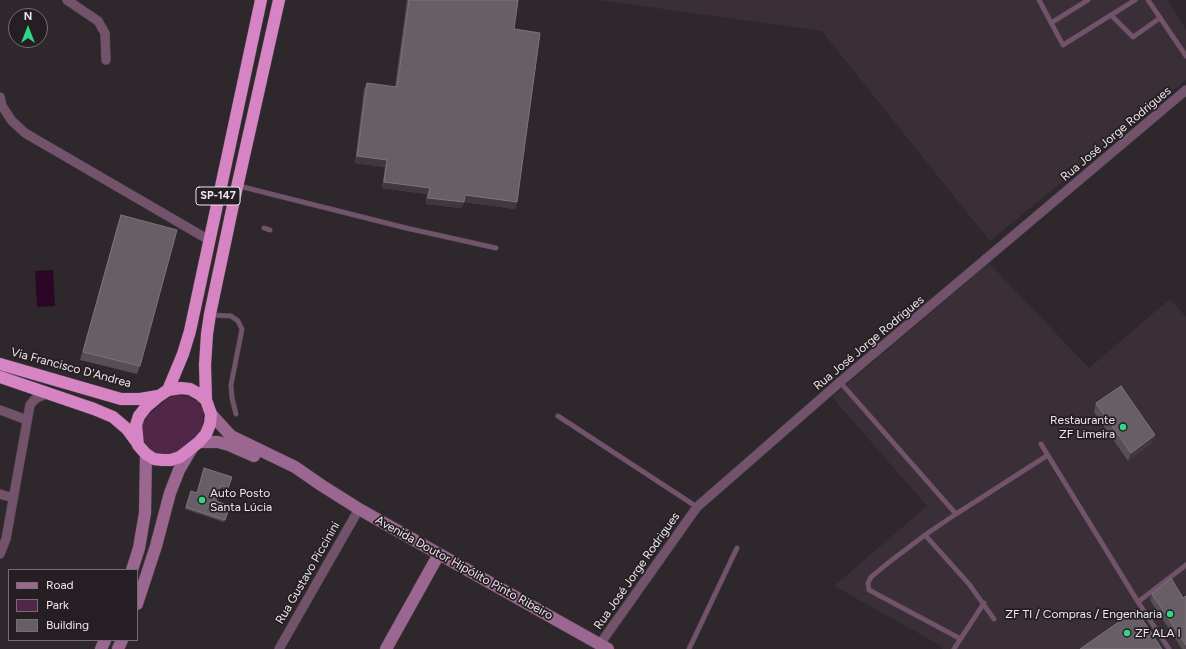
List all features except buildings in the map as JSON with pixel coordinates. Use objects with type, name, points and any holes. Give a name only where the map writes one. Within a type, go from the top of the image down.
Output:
[{"type":"highway","name":"SP-147","points":[[163,393],[183,354],[190,330],[261,0]]},
{"type":"highway","name":"SP-147","points":[[206,400],[206,342],[210,314],[279,0]]},
{"type":"highway","name":"Via Francisco D'Andrea","points":[[0,364],[121,399],[140,399],[163,393]]},
{"type":"highway","points":[[0,377],[94,408],[113,417],[126,429],[142,450],[154,458],[162,460],[171,460],[180,457],[206,434],[210,424],[211,414],[206,400],[190,389],[180,388],[163,393],[146,407],[139,416],[136,425],[142,450]]},
{"type":"main road","name":"Avenida Doutor Hipólito Pinto Ribeiro","points":[[211,414],[231,436],[295,467],[359,509],[604,647]]},
{"type":"main road","name":"Avenida Doutor Hipólito Pinto Ribeiro","points":[[195,445],[207,441],[229,445],[321,485]]},
{"type":"main road","points":[[138,601],[156,546],[170,493],[179,470],[195,445]]},
{"type":"main road","points":[[132,569],[139,548],[145,513],[142,450]]},
{"type":"main road","points":[[386,649],[439,554]]},
{"type":"street","points":[[67,0],[98,21],[105,33],[106,60]]},
{"type":"street","name":"Rua José Jorge Rodrigues","points":[[604,647],[697,507],[840,382],[1186,90]]},
{"type":"street","points":[[0,97],[2,106],[12,121],[25,132],[209,240]]},
{"type":"street","points":[[0,554],[6,539],[30,405],[36,399],[48,393]]},
{"type":"street","points":[[0,410],[28,420]]},
{"type":"street","points":[[0,494],[13,498]]},
{"type":"street","name":"Rua Gustavo Piccinini","points":[[279,649],[359,509]]},
{"type":"lane","points":[[1039,0],[1063,45],[1136,0]]},
{"type":"lane","points":[[1051,23],[1088,0]]},
{"type":"lane","points":[[1148,0],[1186,56]]},
{"type":"lane","points":[[1112,15],[1132,37],[1160,18]]},
{"type":"lane","points":[[237,186],[406,228],[496,248]]},
{"type":"lane","points":[[264,228],[270,230]]},
{"type":"lane","points":[[210,314],[231,316],[238,321],[242,329],[231,385],[236,414]]},
{"type":"lane","points":[[840,382],[956,514]]},
{"type":"lane","points":[[558,416],[697,507]]},
{"type":"lane","points":[[1042,444],[1138,602],[1169,649]]},
{"type":"lane","points":[[959,638],[869,590],[868,583],[871,577],[925,534],[1048,455]]},
{"type":"lane","points":[[925,534],[969,584],[994,619]]},
{"type":"lane","points":[[688,649],[737,548]]},
{"type":"lane","points":[[1138,602],[1186,565]]},
{"type":"lane","points":[[954,649],[959,638],[984,603]]},
{"type":"shaded area","points":[[598,0],[1168,0],[1186,30],[1186,80],[990,241],[822,31]]},
{"type":"shaded area","points":[[989,263],[1089,368],[1170,299],[1186,317],[1186,649],[942,649],[943,647],[834,586],[927,506],[832,397]]},
{"type":"shaded area","points":[[53,270],[55,306],[37,307],[35,271]]},
{"type":"green space","points":[[178,395],[189,397],[198,402],[203,411],[203,422],[200,432],[179,450],[169,454],[158,453],[150,449],[145,442],[141,433],[142,425],[147,416],[170,397]]},
{"type":"place","name":"Restaurante ZF Limeira","points":[[1123,427]]},
{"type":"place","name":"Auto Posto Santa Lúcia","points":[[202,500]]},
{"type":"place","name":"ZF TI / Compras / Engenharia","points":[[1170,614]]},
{"type":"place","name":"ZF ALA I","points":[[1127,633]]}]
